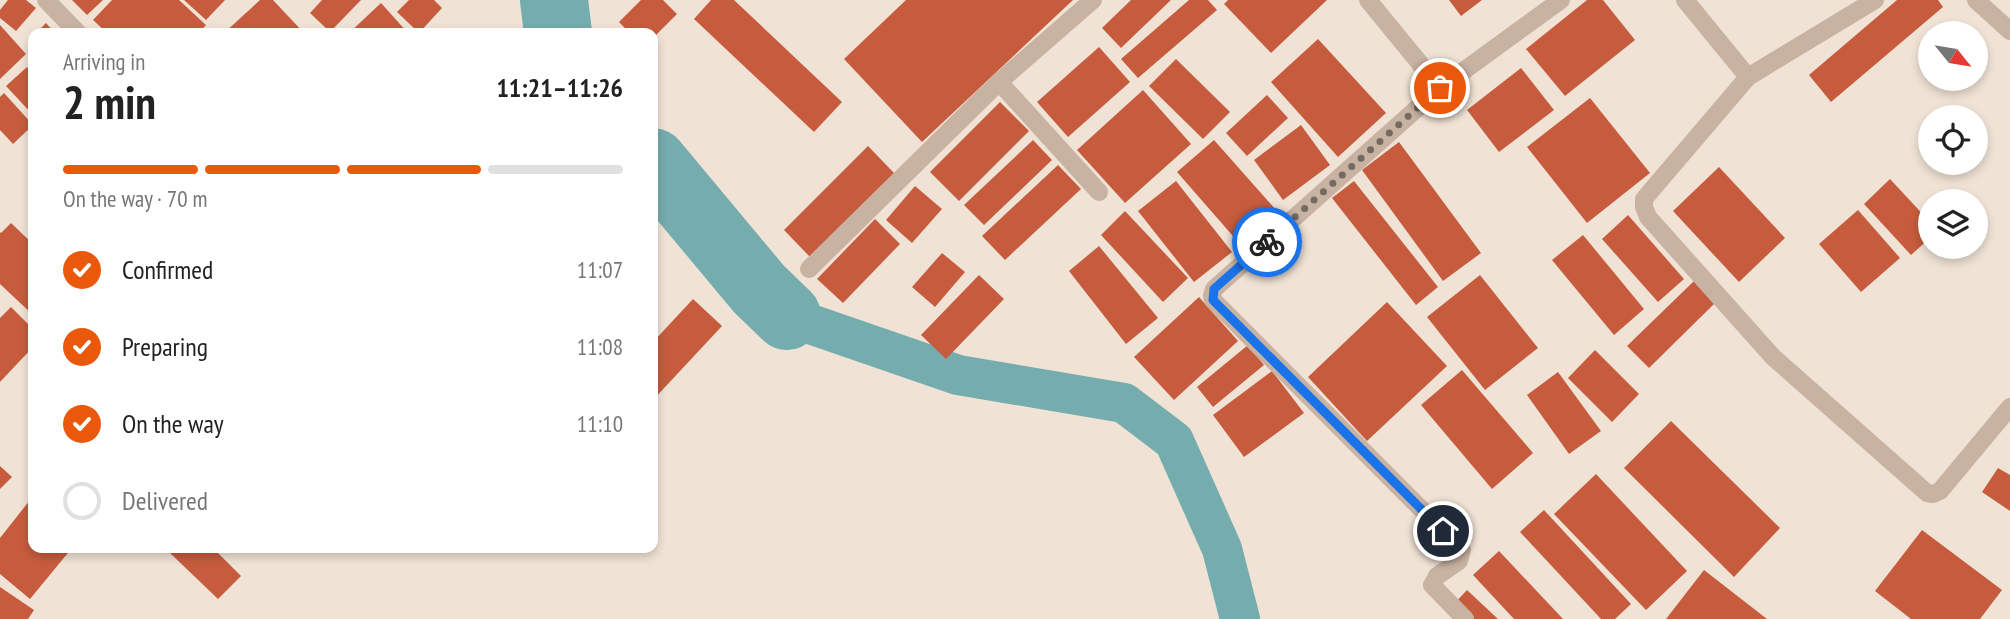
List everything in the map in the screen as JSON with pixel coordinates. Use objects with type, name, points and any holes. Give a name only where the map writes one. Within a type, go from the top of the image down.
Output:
[{"type":"street","points":[[46,0],[73,28]]},
{"type":"street","points":[[809,269],[999,82],[1093,0]]},
{"type":"street","points":[[1368,0],[1440,88]]},
{"type":"street","points":[[1465,619],[1432,585],[1437,576],[1459,561],[1462,550],[1212,296],[1214,289],[1440,88],[1562,0]]},
{"type":"street","points":[[1685,0],[1748,77]]},
{"type":"street","points":[[1875,0],[1748,77],[1644,199],[1644,207],[1648,217],[1773,357],[1927,493],[1940,491],[2010,407]]},
{"type":"street","points":[[1976,0],[2010,32]]},
{"type":"street","points":[[999,82],[1099,192]]},
{"type":"building","points":[[8,0],[26,0],[36,8],[16,31],[0,18],[0,10]]},
{"type":"building","points":[[72,0],[103,0],[87,15]]},
{"type":"building","points":[[112,0],[179,0],[206,25],[203,28],[102,28],[93,20]]},
{"type":"building","points":[[184,0],[225,0],[206,20]]},
{"type":"building","points":[[260,0],[273,0],[299,28],[229,28]]},
{"type":"building","points":[[322,0],[361,0],[334,28],[326,28],[310,13]]},
{"type":"building","points":[[409,0],[434,0],[442,8],[424,28],[414,28],[397,12]]},
{"type":"building","points":[[641,0],[663,0],[677,14],[658,33],[658,28],[625,28],[619,22]]},
{"type":"building","points":[[711,0],[734,0],[842,102],[814,132],[694,19]]},
{"type":"building","points":[[906,0],[1073,0],[922,142],[844,59]]},
{"type":"building","points":[[1131,0],[1171,0],[1121,48],[1102,28]]},
{"type":"building","points":[[1189,0],[1208,0],[1217,10],[1138,78],[1121,59]]},
{"type":"building","points":[[1228,0],[1327,0],[1271,53],[1224,4]]},
{"type":"building","points":[[1449,0],[1482,0],[1461,16]]},
{"type":"building","points":[[1587,0],[1603,0],[1635,40],[1565,96],[1526,49]]},
{"type":"building","points":[[1897,0],[1938,0],[1943,7],[1926,21],[1918,21],[1918,28],[1831,102],[1809,75]]},
{"type":"building","points":[[381,3],[404,28],[354,28]]},
{"type":"building","points":[[0,25],[26,54],[0,79]]},
{"type":"building","points":[[1318,39],[1386,113],[1338,157],[1271,82]]},
{"type":"building","points":[[1099,47],[1130,82],[1068,137],[1037,102]]},
{"type":"building","points":[[1176,59],[1230,112],[1203,139],[1149,86]]},
{"type":"building","points":[[27,67],[28,110],[6,86]]},
{"type":"building","points":[[1521,68],[1554,110],[1499,152],[1467,110]]},
{"type":"building","points":[[1143,90],[1191,144],[1125,203],[1077,150]]},
{"type":"building","points":[[4,93],[28,119],[28,130],[13,144],[0,130],[0,97]]},
{"type":"building","points":[[1267,95],[1288,118],[1247,156],[1226,133]]},
{"type":"building","points":[[1590,98],[1650,173],[1587,223],[1527,147]]},
{"type":"building","points":[[1000,102],[1029,131],[959,201],[930,172]]},
{"type":"building","points":[[1301,125],[1330,165],[1283,200],[1254,160]]},
{"type":"building","points":[[1033,140],[1052,160],[984,225],[964,205]]},
{"type":"building","points":[[1214,140],[1276,210],[1239,243],[1177,172]]},
{"type":"building","points":[[1399,142],[1481,253],[1443,281],[1362,170]]},
{"type":"building","points":[[868,146],[895,174],[811,258],[784,230]]},
{"type":"building","points":[[1058,165],[1081,189],[1005,260],[982,236]]},
{"type":"building","points":[[1719,167],[1785,238],[1739,282],[1673,211]]},
{"type":"building","points":[[1890,179],[1918,209],[1918,249],[1911,255],[1864,204]]},
{"type":"building","points":[[1176,181],[1232,252],[1194,282],[1138,211]]},
{"type":"building","points":[[1354,181],[1438,287],[1416,305],[1332,198]]},
{"type":"building","points":[[915,186],[942,209],[912,243],[886,220]]},
{"type":"building","points":[[1858,210],[1900,258],[1861,292],[1819,244]]},
{"type":"building","points":[[1125,211],[1188,278],[1163,302],[1101,235]]},
{"type":"building","points":[[1628,215],[1684,279],[1658,302],[1602,239]]},
{"type":"building","points":[[875,219],[900,244],[843,303],[817,279]]},
{"type":"building","points":[[11,223],[28,239],[28,310],[0,284],[1,233]]},
{"type":"building","points":[[1583,235],[1644,309],[1614,335],[1552,260]]},
{"type":"building","points":[[1099,246],[1158,318],[1126,344],[1069,271]]},
{"type":"building","points":[[942,253],[965,272],[935,307],[912,287]]},
{"type":"building","points":[[979,275],[1004,299],[946,359],[921,335]]},
{"type":"building","points":[[1480,275],[1538,348],[1485,390],[1427,317]]},
{"type":"building","points":[[1694,281],[1715,303],[1649,368],[1627,346]]},
{"type":"building","points":[[1199,297],[1238,341],[1174,400],[1134,357]]},
{"type":"building","points":[[693,299],[722,326],[658,395],[658,337]]},
{"type":"building","points":[[1387,302],[1447,366],[1367,441],[1308,377]]},
{"type":"building","points":[[11,307],[28,324],[28,352],[0,382],[0,318]]},
{"type":"building","points":[[1248,345],[1264,365],[1213,407],[1197,387]]},
{"type":"building","points":[[1595,350],[1639,394],[1612,422],[1568,378]]},
{"type":"building","points":[[1462,370],[1533,453],[1492,489],[1421,405]]},
{"type":"building","points":[[1272,371],[1304,413],[1244,457],[1213,415]]},
{"type":"building","points":[[1558,372],[1601,431],[1569,454],[1527,395]]},
{"type":"building","points":[[1671,421],[1780,528],[1734,577],[1624,468]]},
{"type":"building","points":[[0,466],[12,477],[0,489]]},
{"type":"building","points":[[1998,468],[2010,475],[2010,511],[1982,492]]},
{"type":"building","points":[[1596,474],[1687,571],[1646,610],[1554,514]]},
{"type":"building","points":[[28,503],[28,553],[68,553],[30,599],[0,574],[0,538]]},
{"type":"building","points":[[1544,510],[1631,604],[1615,619],[1601,619],[1520,532]]},
{"type":"building","points":[[1922,530],[2002,590],[1980,619],[1911,619],[1875,591]]},
{"type":"building","points":[[1499,551],[1563,619],[1514,619],[1473,575]]},
{"type":"building","points":[[170,553],[218,553],[241,576],[218,599]]},
{"type":"building","points":[[1704,570],[1767,619],[1666,619]]},
{"type":"building","points":[[0,587],[34,610],[28,619],[0,619]]},
{"type":"building","points":[[1467,590],[1498,619],[1469,619],[1454,604]]},
{"type":"waterway","points":[[554,0],[557,28]]},
{"type":"waterway","points":[[658,168],[759,289],[787,316]]},
{"type":"waterway","points":[[787,316],[958,375],[1124,403],[1174,441],[1222,549],[1240,619]]},
{"type":"way so far","points":[[1267,242],[1440,88]]},
{"type":"route","points":[[1267,242],[1214,289],[1213,300],[1443,531]]}]
